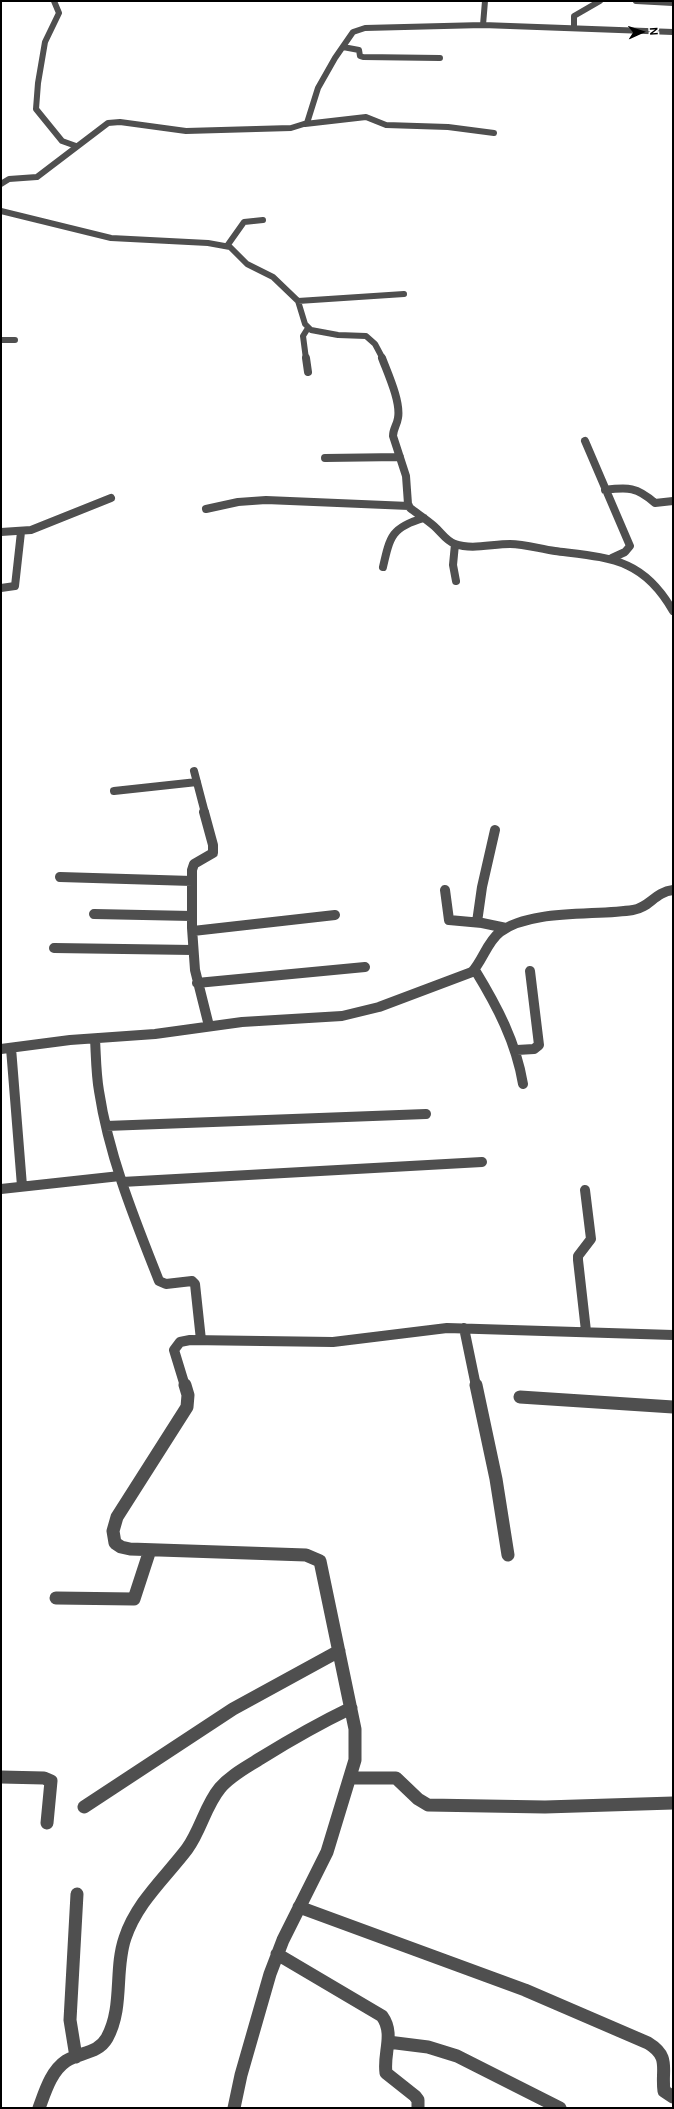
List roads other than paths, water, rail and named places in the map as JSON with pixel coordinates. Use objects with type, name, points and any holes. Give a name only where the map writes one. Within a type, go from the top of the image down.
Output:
[{"type":"street","points":[[54,1],[59,13],[48,33],[45,45],[38,81],[36,108],[62,141],[76,146]]},
{"type":"street","points":[[483,25],[482,20],[485,1]]},
{"type":"street","points":[[574,28],[574,16],[600,1]]},
{"type":"street","points":[[636,1],[673,3]]},
{"type":"street","points":[[305,124],[309,120],[318,88],[343,47],[353,32],[365,28],[483,25],[673,32]]},
{"type":"street","points":[[343,47],[359,50],[360,56],[363,57],[440,58]]},
{"type":"street","points":[[1,184],[11,177],[36,177],[100,126],[112,122],[186,130],[291,128],[305,124],[364,117],[386,125],[448,127],[494,133]]},
{"type":"street","points":[[1,211],[110,238],[191,242],[226,246],[234,249],[247,264],[273,277],[298,301],[308,328]]},
{"type":"street","points":[[226,246],[244,222],[262,220]]},
{"type":"street","points":[[298,301],[404,294]]},
{"type":"street","points":[[308,328],[303,336],[308,372]]},
{"type":"street","points":[[308,328],[327,334],[366,336],[375,344],[392,386],[398,408],[398,419],[393,430],[393,436],[406,476],[409,506]]},
{"type":"street","points":[[1,340],[16,340]]},
{"type":"street","points":[[585,441],[630,546],[625,552],[612,558]]},
{"type":"street","points":[[325,458],[400,457]]},
{"type":"street","points":[[605,490],[631,487],[648,496],[655,503],[673,501]]},
{"type":"street","points":[[1,532],[21,532],[39,527],[110,498]]},
{"type":"street","points":[[206,510],[238,502],[266,500],[409,506],[455,544],[518,544],[612,558],[652,579],[667,599],[673,611]]},
{"type":"street","points":[[383,567],[389,544],[397,528],[406,522],[424,518]]},
{"type":"street","points":[[1,588],[15,586],[21,532]]},
{"type":"street","points":[[455,544],[452,556],[456,581]]},
{"type":"street","points":[[194,771],[214,850],[209,856],[194,864],[192,881],[192,931],[194,950],[198,983],[209,1026]]},
{"type":"street","points":[[114,791],[197,782]]},
{"type":"street","points":[[477,922],[482,888],[494,830]]},
{"type":"street","points":[[60,877],[192,881]]},
{"type":"street","points":[[445,890],[447,918],[506,928]]},
{"type":"street","points":[[22,1186],[6,1049],[155,1034],[242,1022],[322,1018],[355,1014],[379,1007],[475,970],[482,961],[490,943],[506,928],[541,918],[634,910],[646,904],[660,892],[673,890]]},
{"type":"street","points":[[94,914],[192,916]]},
{"type":"street","points":[[192,931],[335,915]]},
{"type":"street","points":[[54,948],[194,950]]},
{"type":"street","points":[[198,983],[365,967]]},
{"type":"street","points":[[475,970],[488,991],[517,1050],[523,1084]]},
{"type":"street","points":[[517,1050],[534,1049],[539,1045],[530,971]]},
{"type":"street","points":[[95,1039],[99,1091],[106,1126],[121,1179],[159,1281],[166,1284],[190,1281],[195,1284],[201,1340]]},
{"type":"street","points":[[106,1126],[426,1114]]},
{"type":"street","points":[[1,1189],[22,1186],[121,1179],[482,1162]]},
{"type":"street","points":[[585,1190],[591,1239],[578,1256],[578,1260],[586,1331]]},
{"type":"street","points":[[234,2108],[241,2075],[278,1954],[327,1852],[351,1778],[356,1747],[351,1708],[323,1569],[320,1561],[313,1557],[125,1548],[115,1543],[113,1539],[117,1517],[187,1407],[188,1395],[174,1350],[176,1345],[181,1341],[201,1340],[333,1342],[435,1328],[586,1331],[673,1335]]},
{"type":"street","points":[[464,1328],[496,1479],[508,1555]]},
{"type":"street","points":[[520,1397],[673,1407]]},
{"type":"street","points":[[56,1598],[134,1599],[150,1550]]},
{"type":"street","points":[[84,1807],[233,1709],[339,1651]]},
{"type":"street","points":[[39,2108],[56,2072],[61,2065],[76,2057],[98,2049],[105,2041],[114,2024],[118,2008],[123,1945],[133,1919],[149,1894],[188,1848],[216,1792],[235,1774],[314,1726],[351,1708]]},
{"type":"street","points":[[1,1777],[44,1778],[51,1781],[47,1823]]},
{"type":"street","points":[[351,1778],[396,1778],[418,1799],[428,1805],[545,1807],[647,1805],[673,1802]]},
{"type":"street","points":[[76,2057],[70,2020],[77,1894]]},
{"type":"street","points":[[300,1907],[525,1990],[648,2043],[662,2052],[664,2059],[664,2091],[673,2097]]},
{"type":"street","points":[[278,1954],[382,2016],[388,2022],[389,2032],[386,2073],[415,2096],[418,2100],[418,2108]]},
{"type":"street","points":[[388,2042],[428,2047],[457,2056],[560,2108]]}]
